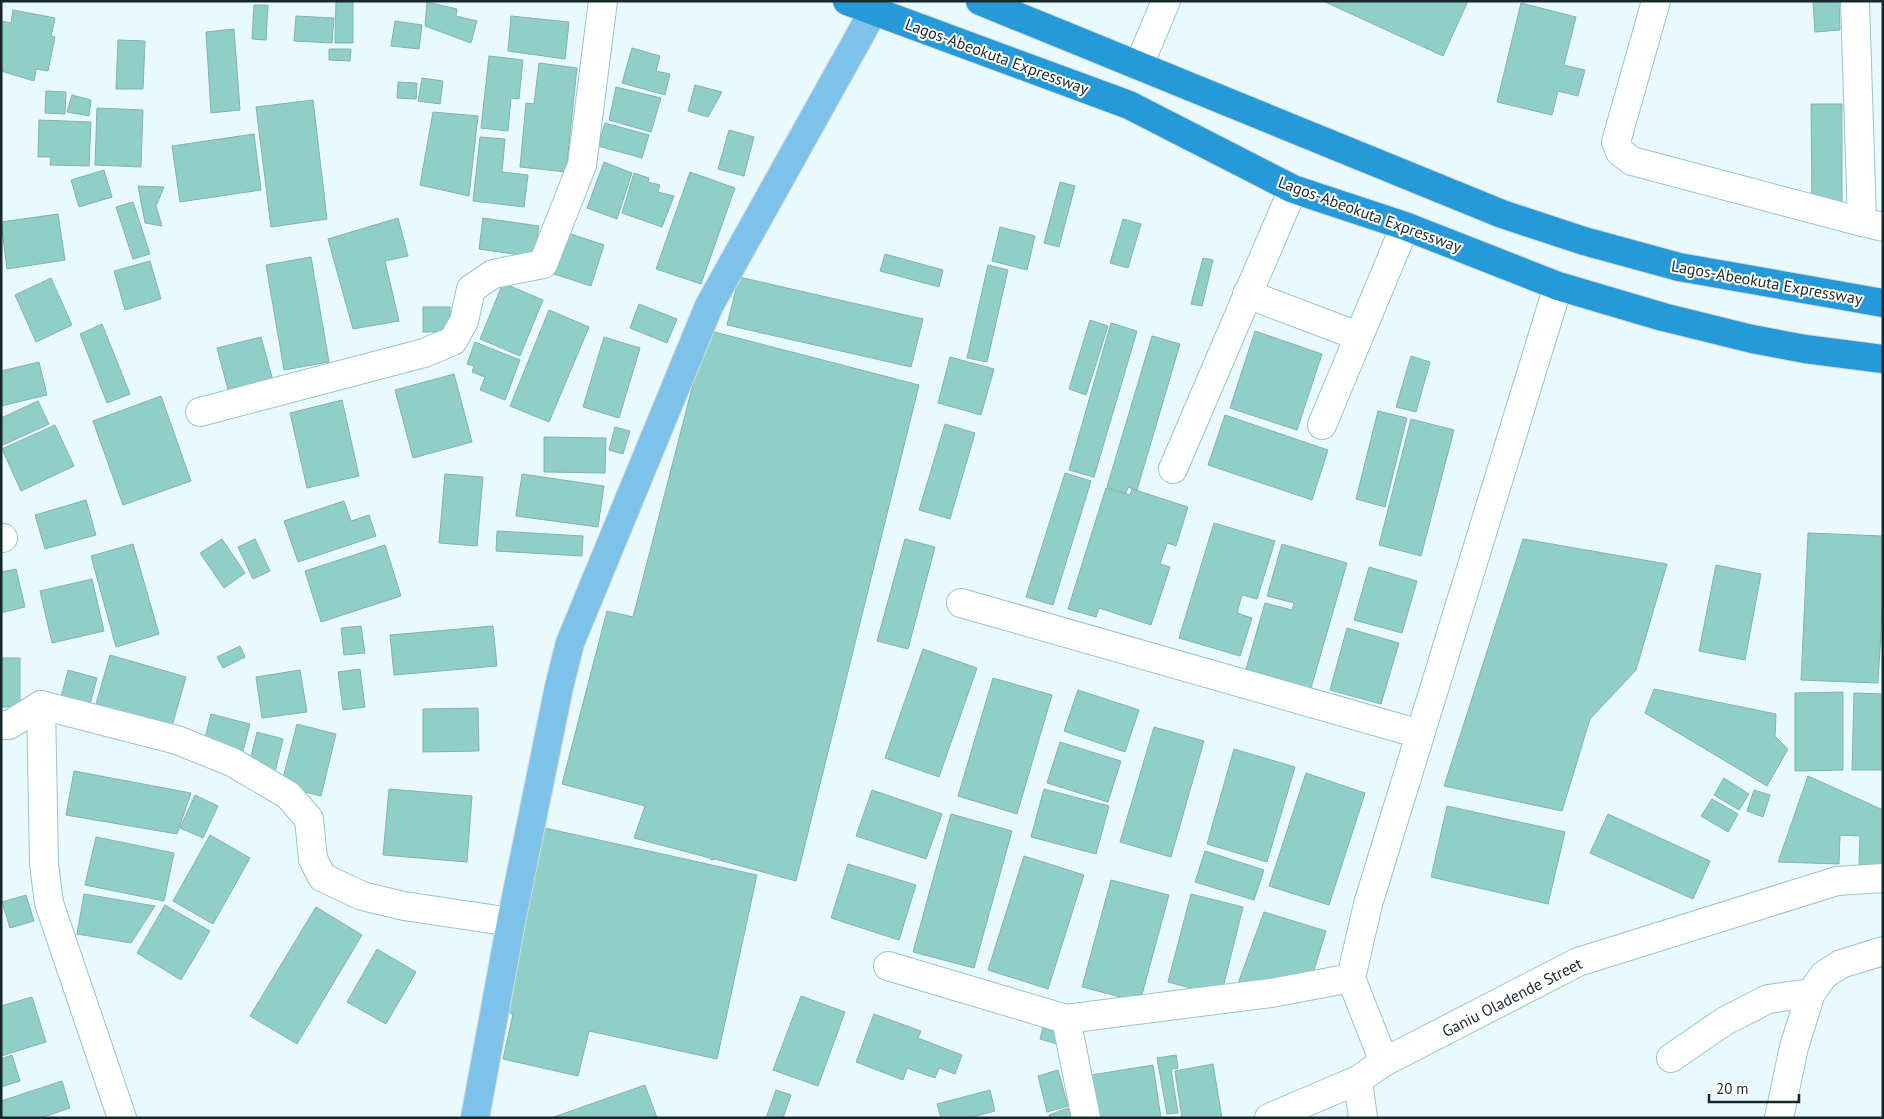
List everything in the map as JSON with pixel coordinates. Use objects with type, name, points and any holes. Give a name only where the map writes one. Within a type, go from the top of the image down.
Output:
[{"type":"highway","name":"Lagos-Abeokuta Expressway","points":[[847,1],[1129,105],[1293,189],[1405,226],[1558,286],[1663,317],[1752,339],[1805,349],[1883,359]]},
{"type":"highway","name":"Lagos-Abeokuta Expressway","points":[[980,1],[1502,214],[1584,241],[1679,267],[1883,303]]},
{"type":"main road","points":[[475,1118],[510,922],[558,687],[574,634],[709,306],[874,10]]},
{"type":"street","points":[[200,412],[424,352],[453,341],[464,321],[471,289],[493,274],[543,264],[582,165],[603,1]]},
{"type":"street","points":[[1139,65],[1166,1]]},
{"type":"street","points":[[1656,1],[1616,142],[1620,152],[1632,161],[1873,224],[1855,1]]},
{"type":"street","points":[[1173,469],[1293,189]]},
{"type":"street","points":[[1322,425],[1405,226]]},
{"type":"street","points":[[1384,1062],[1351,978],[1368,904],[1558,286]]},
{"type":"street","points":[[1247,294],[1358,336]]},
{"type":"street","points":[[961,603],[1420,734]]},
{"type":"street","points":[[41,705],[44,864],[49,903],[122,1118]]},
{"type":"street","points":[[1,725],[9,725],[41,705],[176,740],[232,762],[288,796],[309,819],[313,859],[322,876],[362,896],[404,906],[510,922]]},
{"type":"street","name":"Ganiu Oladende Street","points":[[1269,1118],[1358,1080],[1384,1062],[1578,962],[1837,881],[1883,878]]},
{"type":"street","points":[[1779,1118],[1794,1047],[1811,993],[1824,974],[1841,964],[1883,951]]},
{"type":"street","points":[[888,966],[1066,1018],[1271,993],[1351,978]]},
{"type":"street","points":[[1671,1058],[1725,1021],[1768,999],[1811,993]]},
{"type":"street","points":[[1066,1018],[1086,1118]]},
{"type":"street","points":[[1358,1080],[1363,1118]]},
{"type":"building","points":[[336,1],[353,1],[353,43],[335,43]]},
{"type":"building","points":[[1323,1],[1468,1],[1443,56]]},
{"type":"building","points":[[1813,1],[1839,1],[1840,30],[1815,32]]},
{"type":"building","points":[[427,2],[457,9],[456,16],[477,21],[471,43],[425,26]]},
{"type":"building","points":[[1521,3],[1576,17],[1564,65],[1585,70],[1578,96],[1558,91],[1552,115],[1497,102]]},
{"type":"building","points":[[254,5],[268,5],[266,40],[252,39]]},
{"type":"building","points":[[13,10],[55,18],[51,36],[55,37],[48,71],[36,69],[34,81],[1,71],[1,21],[11,23]]},
{"type":"building","points":[[296,16],[334,18],[332,43],[294,41]]},
{"type":"building","points":[[511,16],[569,22],[565,59],[508,51]]},
{"type":"building","points":[[395,21],[422,25],[419,49],[391,46]]},
{"type":"building","points":[[234,29],[240,110],[211,113],[206,32]]},
{"type":"building","points":[[118,40],[145,41],[143,89],[116,89]]},
{"type":"building","points":[[632,48],[660,56],[656,71],[670,74],[665,95],[622,83]]},
{"type":"building","points":[[329,49],[351,49],[350,61],[329,60]]},
{"type":"building","points":[[489,56],[523,60],[519,99],[511,98],[508,131],[481,128]]},
{"type":"building","points":[[539,63],[577,68],[566,172],[520,167],[526,103],[534,104]]},
{"type":"building","points":[[422,78],[443,81],[440,104],[418,101]]},
{"type":"building","points":[[398,82],[417,83],[416,99],[397,98]]},
{"type":"building","points":[[695,85],[722,92],[708,117],[688,111]]},
{"type":"building","points":[[616,87],[661,98],[651,132],[609,120]]},
{"type":"building","points":[[46,91],[66,92],[65,114],[45,113]]},
{"type":"building","points":[[72,95],[91,100],[89,116],[67,112]]},
{"type":"building","points":[[313,100],[327,219],[271,227],[256,107]]},
{"type":"building","points":[[1811,104],[1842,104],[1842,204],[1812,205]]},
{"type":"building","points":[[97,108],[143,110],[141,167],[95,165]]},
{"type":"building","points":[[433,112],[478,116],[469,196],[420,185]]},
{"type":"building","points":[[39,120],[91,122],[89,166],[50,165],[51,157],[38,157]]},
{"type":"building","points":[[605,123],[649,135],[642,158],[598,146]]},
{"type":"building","points":[[729,130],[754,137],[744,176],[718,169]]},
{"type":"building","points":[[254,134],[261,190],[180,202],[172,146]]},
{"type":"building","points":[[480,137],[505,139],[502,172],[528,175],[524,207],[473,201]]},
{"type":"building","points":[[604,162],[632,173],[617,219],[587,208]]},
{"type":"building","points":[[104,170],[112,197],[79,207],[71,180]]},
{"type":"building","points":[[690,172],[735,188],[701,284],[656,269]]},
{"type":"building","points":[[634,173],[649,178],[648,182],[660,185],[658,192],[674,196],[662,227],[622,213]]},
{"type":"building","points":[[1060,182],[1075,186],[1059,247],[1044,243]]},
{"type":"building","points":[[138,186],[164,187],[156,206],[162,226],[145,223]]},
{"type":"building","points":[[133,202],[150,254],[133,259],[116,207]]},
{"type":"building","points":[[58,214],[65,260],[7,269],[1,222]]},
{"type":"building","points":[[398,218],[408,256],[385,261],[399,321],[353,329],[328,239]]},
{"type":"building","points":[[483,218],[539,226],[534,257],[479,249]]},
{"type":"building","points":[[1123,219],[1141,224],[1128,268],[1110,263]]},
{"type":"building","points":[[1000,227],[1035,236],[1027,270],[992,261]]},
{"type":"building","points":[[568,233],[604,245],[591,286],[554,274]]},
{"type":"building","points":[[885,254],[943,270],[939,287],[880,271]]},
{"type":"building","points":[[311,257],[329,362],[284,370],[266,265]]},
{"type":"building","points":[[1203,258],[1213,260],[1202,306],[1191,304]]},
{"type":"building","points":[[150,261],[161,299],[125,310],[114,271]]},
{"type":"building","points":[[988,265],[1008,270],[987,362],[967,358]]},
{"type":"building","points":[[739,277],[923,319],[911,367],[727,325]]},
{"type":"building","points":[[51,278],[72,325],[36,342],[15,295]]},
{"type":"building","points":[[503,283],[543,300],[520,356],[480,339]]},
{"type":"building","points":[[639,304],[677,319],[667,343],[630,328]]},
{"type":"building","points":[[423,307],[450,307],[450,332],[423,332]]},
{"type":"building","points":[[549,310],[589,327],[549,422],[510,406]]},
{"type":"building","points":[[1090,320],[1108,326],[1086,395],[1069,389]]},
{"type":"building","points":[[1111,323],[1137,331],[1094,477],[1069,470]]},
{"type":"building","points":[[102,324],[130,394],[107,403],[80,334]]},
{"type":"building","points":[[707,330],[919,385],[796,881],[715,859],[711,860],[710,858],[634,838],[645,806],[562,784],[607,611],[633,617]]},
{"type":"building","points":[[1255,331],[1322,354],[1297,430],[1230,408]]},
{"type":"building","points":[[1152,336],[1180,344],[1137,490],[1128,487],[1126,493],[1107,487]]},
{"type":"building","points":[[261,337],[273,381],[229,393],[217,348]]},
{"type":"building","points":[[604,337],[640,348],[619,418],[583,407]]},
{"type":"building","points":[[475,342],[520,360],[505,400],[480,390],[485,377],[472,372],[474,366],[467,364]]},
{"type":"building","points":[[1411,356],[1430,362],[1416,412],[1396,407]]},
{"type":"building","points":[[950,357],[994,369],[981,415],[938,403]]},
{"type":"building","points":[[39,362],[47,395],[1,406],[1,371]]},
{"type":"building","points":[[454,374],[472,442],[413,458],[395,390]]},
{"type":"building","points":[[161,396],[191,481],[123,505],[93,421]]},
{"type":"building","points":[[342,400],[359,476],[307,488],[290,413]]},
{"type":"building","points":[[38,401],[49,424],[3,445],[1,442],[1,418]]},
{"type":"building","points":[[1378,411],[1407,418],[1385,507],[1356,499]]},
{"type":"building","points":[[1225,415],[1328,450],[1312,500],[1208,465]]},
{"type":"building","points":[[1411,419],[1454,430],[1421,556],[1379,545]]},
{"type":"building","points":[[945,424],[975,433],[950,519],[919,510]]},
{"type":"building","points":[[55,425],[74,466],[21,491],[2,449]]},
{"type":"building","points":[[615,427],[630,431],[623,454],[609,450]]},
{"type":"building","points":[[544,437],[606,438],[605,473],[544,472]]},
{"type":"building","points":[[1065,473],[1091,481],[1053,605],[1026,597]]},
{"type":"building","points":[[445,474],[483,477],[477,546],[439,543]]},
{"type":"building","points":[[522,474],[604,486],[598,527],[516,516]]},
{"type":"building","points":[[1106,488],[1130,495],[1132,489],[1188,507],[1176,546],[1167,543],[1160,564],[1170,567],[1151,625],[1099,608],[1096,617],[1068,609]]},
{"type":"building","points":[[86,500],[96,535],[45,549],[35,515]]},
{"type":"building","points":[[344,501],[351,521],[369,515],[376,536],[298,562],[284,521]]},
{"type":"building","points":[[1214,523],[1275,541],[1257,599],[1242,595],[1237,613],[1252,618],[1240,656],[1179,638]]},
{"type":"building","points":[[497,531],[583,536],[582,556],[496,551]]},
{"type":"building","points":[[1808,533],[1883,536],[1883,597],[1878,683],[1801,680]]},
{"type":"building","points":[[222,539],[245,573],[224,588],[200,553]]},
{"type":"building","points":[[255,539],[270,571],[253,579],[238,547]]},
{"type":"building","points":[[905,539],[935,547],[908,649],[877,641]]},
{"type":"building","points":[[1523,539],[1667,564],[1636,670],[1590,719],[1562,811],[1444,786]]},
{"type":"building","points":[[133,544],[159,634],[116,647],[91,556]]},
{"type":"building","points":[[1282,544],[1347,563],[1311,688],[1246,669],[1265,603],[1292,610],[1294,603],[1267,596]]},
{"type":"building","points":[[385,545],[401,596],[321,622],[305,571]]},
{"type":"building","points":[[1716,565],[1761,574],[1745,660],[1699,651]]},
{"type":"building","points":[[1369,567],[1417,581],[1402,633],[1354,620]]},
{"type":"building","points":[[16,569],[25,607],[1,613],[1,572]]},
{"type":"building","points":[[92,579],[104,631],[52,643],[40,591]]},
{"type":"building","points":[[361,626],[365,653],[344,655],[341,628]]},
{"type":"building","points":[[493,626],[497,666],[394,675],[390,635]]},
{"type":"building","points":[[1347,628],[1399,643],[1381,704],[1330,690]]},
{"type":"building","points":[[240,646],[245,657],[223,668],[217,657]]},
{"type":"building","points":[[923,649],[977,668],[939,777],[885,758]]},
{"type":"building","points":[[110,655],[186,677],[170,733],[94,711]]},
{"type":"building","points":[[1,658],[20,658],[20,707],[1,707]]},
{"type":"building","points":[[360,669],[365,707],[343,710],[338,672]]},
{"type":"building","points":[[68,670],[97,678],[88,712],[59,705]]},
{"type":"building","points":[[300,670],[307,712],[262,718],[256,677]]},
{"type":"building","points":[[993,678],[1052,695],[1017,814],[958,796]]},
{"type":"building","points":[[1654,689],[1776,714],[1775,736],[1788,749],[1767,786],[1645,713]]},
{"type":"building","points":[[1078,690],[1139,710],[1125,752],[1064,731]]},
{"type":"building","points":[[1843,692],[1843,770],[1795,771],[1795,693]]},
{"type":"building","points":[[1854,693],[1883,694],[1883,770],[1852,770]]},
{"type":"building","points":[[478,708],[479,751],[423,752],[423,709]]},
{"type":"building","points":[[211,714],[250,724],[243,751],[204,742]]},
{"type":"building","points":[[297,724],[336,734],[321,796],[281,786]]},
{"type":"building","points":[[1154,727],[1204,741],[1171,857],[1120,842]]},
{"type":"building","points":[[257,732],[283,739],[274,776],[248,769]]},
{"type":"building","points":[[1060,742],[1121,761],[1108,802],[1047,783]]},
{"type":"building","points":[[1234,749],[1295,767],[1267,862],[1207,844]]},
{"type":"building","points":[[74,771],[191,793],[177,834],[66,815]]},
{"type":"building","points":[[1306,773],[1365,793],[1329,905],[1269,886]]},
{"type":"building","points":[[1808,776],[1883,810],[1883,866],[1859,865],[1860,836],[1840,835],[1839,864],[1778,862]]},
{"type":"building","points":[[1724,778],[1749,794],[1739,810],[1714,795]]},
{"type":"building","points":[[389,789],[472,796],[467,862],[383,855]]},
{"type":"building","points":[[1044,789],[1109,806],[1096,854],[1031,837]]},
{"type":"building","points":[[872,790],[942,814],[926,859],[856,836]]},
{"type":"building","points":[[1754,790],[1770,795],[1763,817],[1747,811]]},
{"type":"building","points":[[195,795],[218,806],[203,838],[180,828]]},
{"type":"building","points":[[1712,799],[1738,814],[1728,832],[1701,816]]},
{"type":"building","points":[[1447,806],[1565,832],[1548,904],[1431,877]]},
{"type":"building","points":[[951,814],[1012,831],[974,968],[913,952]]},
{"type":"building","points":[[1608,814],[1710,861],[1693,899],[1590,853]]},
{"type":"building","points":[[536,826],[757,875],[717,1059],[589,1031],[578,1076],[503,1059],[513,1014],[496,1010]]},
{"type":"building","points":[[210,835],[250,858],[213,924],[173,901]]},
{"type":"building","points":[[96,837],[174,853],[164,901],[85,885]]},
{"type":"building","points":[[1205,851],[1264,870],[1254,900],[1195,882]]},
{"type":"building","points":[[1024,856],[1084,875],[1048,989],[988,970]]},
{"type":"building","points":[[848,864],[916,885],[899,940],[831,918]]},
{"type":"building","points":[[1111,880],[1169,895],[1140,1002],[1082,987]]},
{"type":"building","points":[[84,894],[155,906],[131,943],[77,934]]},
{"type":"building","points":[[1191,894],[1243,907],[1221,996],[1168,982]]},
{"type":"building","points":[[26,895],[34,921],[10,928],[2,902]]},
{"type":"building","points":[[165,905],[210,931],[181,980],[137,953]]},
{"type":"building","points":[[316,907],[362,935],[297,1044],[250,1016]]},
{"type":"building","points":[[1264,912],[1326,931],[1310,983],[1236,989]]},
{"type":"building","points":[[377,949],[416,972],[386,1024],[347,1002]]},
{"type":"building","points":[[801,996],[845,1012],[818,1086],[773,1070]]},
{"type":"building","points":[[32,997],[46,1042],[1,1056],[1,1006]]},
{"type":"building","points":[[874,1014],[921,1031],[918,1038],[962,1055],[955,1074],[939,1068],[935,1078],[907,1068],[903,1080],[856,1062]]},
{"type":"building","points":[[1045,1019],[1066,1025],[1061,1045],[1040,1039]]},
{"type":"building","points":[[12,1055],[20,1081],[1,1087],[1,1059]]},
{"type":"building","points":[[1176,1055],[1178,1068],[1171,1069],[1178,1113],[1167,1114],[1157,1058]]},
{"type":"building","points":[[1213,1064],[1222,1118],[1182,1118],[1175,1071]]},
{"type":"building","points":[[1153,1065],[1161,1118],[1098,1118],[1091,1075]]},
{"type":"building","points":[[1058,1070],[1068,1106],[1047,1112],[1038,1076]]},
{"type":"building","points":[[62,1081],[70,1108],[40,1118],[1,1118],[1,1101]]},
{"type":"building","points":[[645,1085],[657,1118],[551,1118]]},
{"type":"building","points":[[776,1090],[791,1095],[783,1118],[766,1118]]},
{"type":"building","points":[[990,1090],[995,1111],[969,1118],[941,1118],[937,1104]]},
{"type":"building","points":[[1068,1108],[1072,1118],[1050,1118],[1049,1115]]}]
